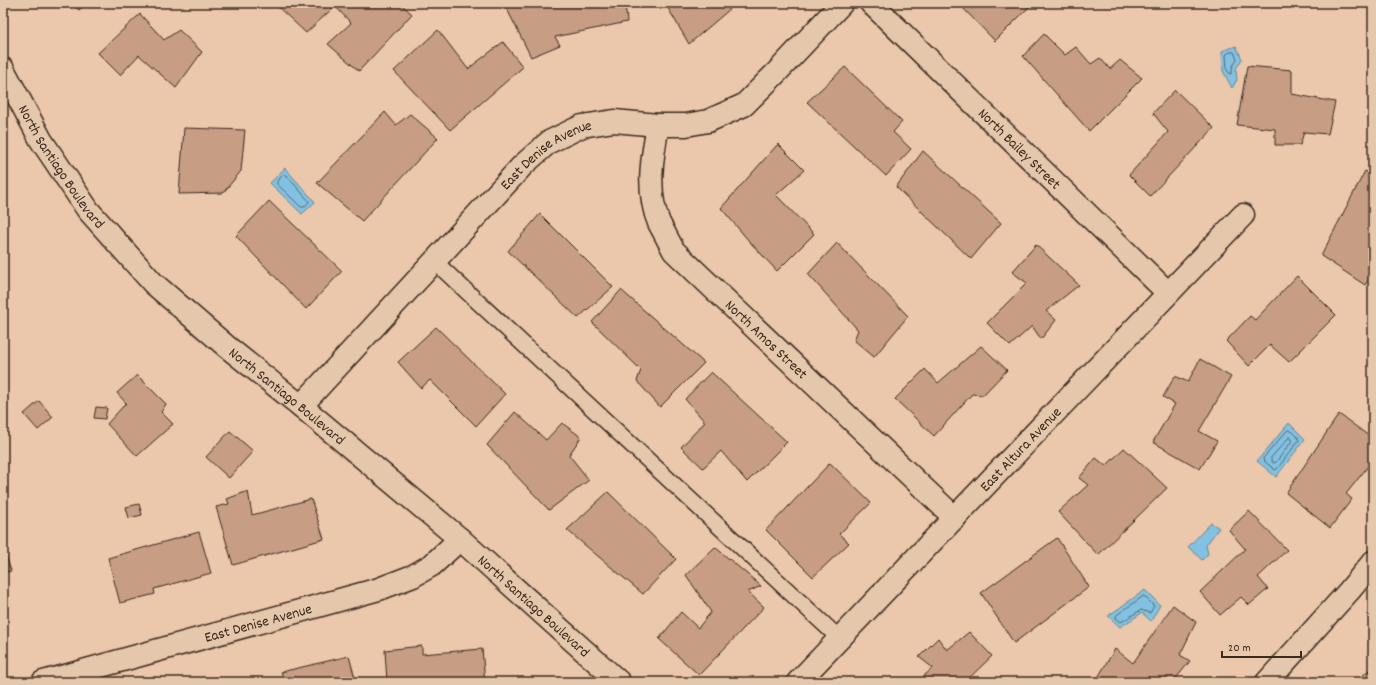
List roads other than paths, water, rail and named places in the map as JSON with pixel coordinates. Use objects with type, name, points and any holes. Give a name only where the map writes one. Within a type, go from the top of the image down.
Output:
[{"type":"street","name":"East Denise Avenue","points":[[300,406],[523,165],[549,142],[582,126],[614,121],[658,125],[686,125],[708,121],[744,105],[842,3]]},
{"type":"street","name":"North Bailey Street","points":[[871,3],[1168,293]]},
{"type":"street","name":"North Santiago Boulevard","points":[[3,69],[41,140],[88,210],[153,283],[226,346],[460,539],[619,682]]},
{"type":"street","name":"North Amos Street","points":[[658,125],[651,172],[652,196],[659,222],[674,251],[955,518]]},
{"type":"street","name":"East Altura Avenue","points":[[798,682],[1242,215]]},
{"type":"street","name":"East Denise Avenue","points":[[43,682],[379,589],[413,576],[432,565],[460,539]]},
{"type":"street","points":[[1267,682],[1349,592],[1373,562]]},
{"type":"lane","points":[[434,261],[840,639]]},
{"type":"water","points":[[1236,46],[1242,59],[1236,69],[1237,80],[1232,88],[1223,71],[1222,51]]},
{"type":"water","points":[[285,168],[315,202],[302,214],[270,183]]},
{"type":"water","points":[[1289,423],[1305,439],[1276,477],[1257,461]]},
{"type":"water","points":[[1211,523],[1219,528],[1206,545],[1208,554],[1202,560],[1188,547]]},
{"type":"water","points":[[1145,590],[1160,605],[1151,621],[1142,613],[1120,627],[1108,616]]}]
